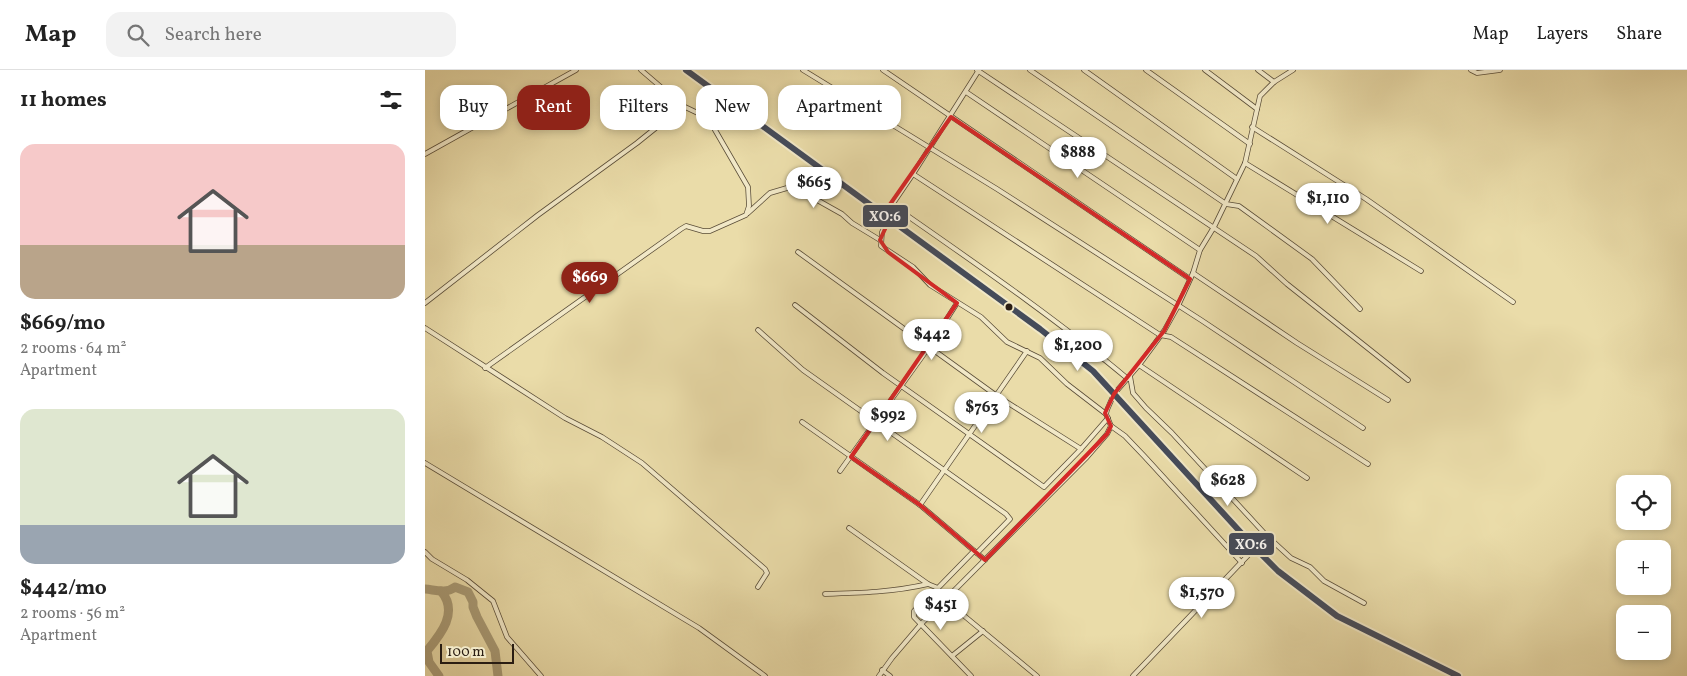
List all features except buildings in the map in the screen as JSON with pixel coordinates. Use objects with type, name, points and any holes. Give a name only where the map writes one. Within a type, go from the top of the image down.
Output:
[{"type":"main road","points":[[687,70],[884,213],[1040,329],[1093,371],[1278,571],[1337,616],[1458,676]]},
{"type":"street","points":[[425,154],[576,70]]},
{"type":"street","points":[[641,70],[658,85]]},
{"type":"street","points":[[803,70],[997,189],[1201,320],[1363,428]]},
{"type":"street","points":[[883,70],[1190,279]]},
{"type":"street","points":[[884,213],[892,205],[951,117],[978,70],[1256,256],[1287,284],[1408,380]]},
{"type":"street","points":[[1030,70],[1226,204],[1239,206],[1312,259],[1360,309]]},
{"type":"street","points":[[1084,70],[1237,180]]},
{"type":"street","points":[[1146,70],[1250,144]]},
{"type":"street","points":[[1205,70],[1257,109]]},
{"type":"street","points":[[1258,70],[1274,82]]},
{"type":"street","points":[[1242,563],[1125,436],[1111,426],[1107,410],[1115,394],[1161,335],[1193,274],[1200,250],[1226,204],[1245,163],[1260,96],[1274,82],[1293,70]]},
{"type":"street","points":[[1471,70],[1477,74],[1500,70]]},
{"type":"street","points":[[966,92],[1200,250]]},
{"type":"street","points":[[686,107],[704,116],[720,137],[748,187],[749,206],[746,214]]},
{"type":"street","points":[[1252,127],[1366,200],[1513,302]]},
{"type":"street","points":[[425,303],[653,130]]},
{"type":"street","points":[[1245,163],[1421,271]]},
{"type":"street","points":[[913,174],[1161,335],[1171,337],[1368,464]]},
{"type":"street","points":[[485,368],[681,229],[686,226],[703,232],[709,231],[746,214],[770,193],[787,188],[799,188],[843,214],[852,223],[880,240]]},
{"type":"street","points":[[892,205],[1087,344],[1129,378],[1133,393],[1146,408],[1172,433],[1266,535],[1291,558],[1310,567],[1325,581],[1364,603]]},
{"type":"street","points":[[890,218],[882,232],[881,246],[913,267],[930,285],[957,304],[981,317],[1007,342],[1040,358],[1067,384],[1107,416]]},
{"type":"street","points":[[798,252],[997,396],[1081,449]]},
{"type":"street","points":[[1193,274],[1387,400]]},
{"type":"street","points":[[840,471],[902,386],[957,304]]},
{"type":"street","points":[[795,305],[902,386],[1043,487],[1081,449],[1107,416]]},
{"type":"street","points":[[425,328],[565,418],[603,437],[642,463],[765,569],[766,576],[758,587]]},
{"type":"street","points":[[758,330],[803,370],[1006,514],[1010,519],[914,611],[914,617],[971,676]]},
{"type":"street","points":[[920,505],[1027,351]]},
{"type":"street","points":[[1139,364],[1307,478]]},
{"type":"street","points":[[802,422],[920,505],[985,560]]},
{"type":"street","points":[[879,676],[921,624],[1087,457],[1107,434],[1111,426]]},
{"type":"street","points":[[425,463],[699,628],[765,676]]},
{"type":"street","points":[[849,528],[928,584],[938,588]]},
{"type":"street","points":[[1133,676],[1255,548]]},
{"type":"street","points":[[425,552],[432,559],[467,580],[493,600],[507,637],[541,676]]},
{"type":"street","points":[[825,594],[867,593],[928,584]]},
{"type":"street","points":[[945,600],[1037,676]]},
{"type":"street","points":[[952,656],[983,631]]},
{"type":"street","points":[[882,670],[890,676]]},
{"type":"highlighted area","points":[[951,117],[1190,279],[1164,331],[1114,394],[1105,413],[1111,426],[1107,434],[985,560],[920,505],[851,457],[957,303],[888,252],[880,240],[890,218],[884,213]]},
{"type":"waterway","points":[[425,589],[444,591],[455,587],[468,592],[477,617],[495,651],[498,676]]},
{"type":"waterway","points":[[439,676],[429,662],[427,651],[438,637],[448,615],[446,599],[441,591]]},
{"type":"transit line","name":"ХО:6","points":[[686,70],[1040,329],[1093,371],[1278,571],[1337,616],[1458,676]]}]
